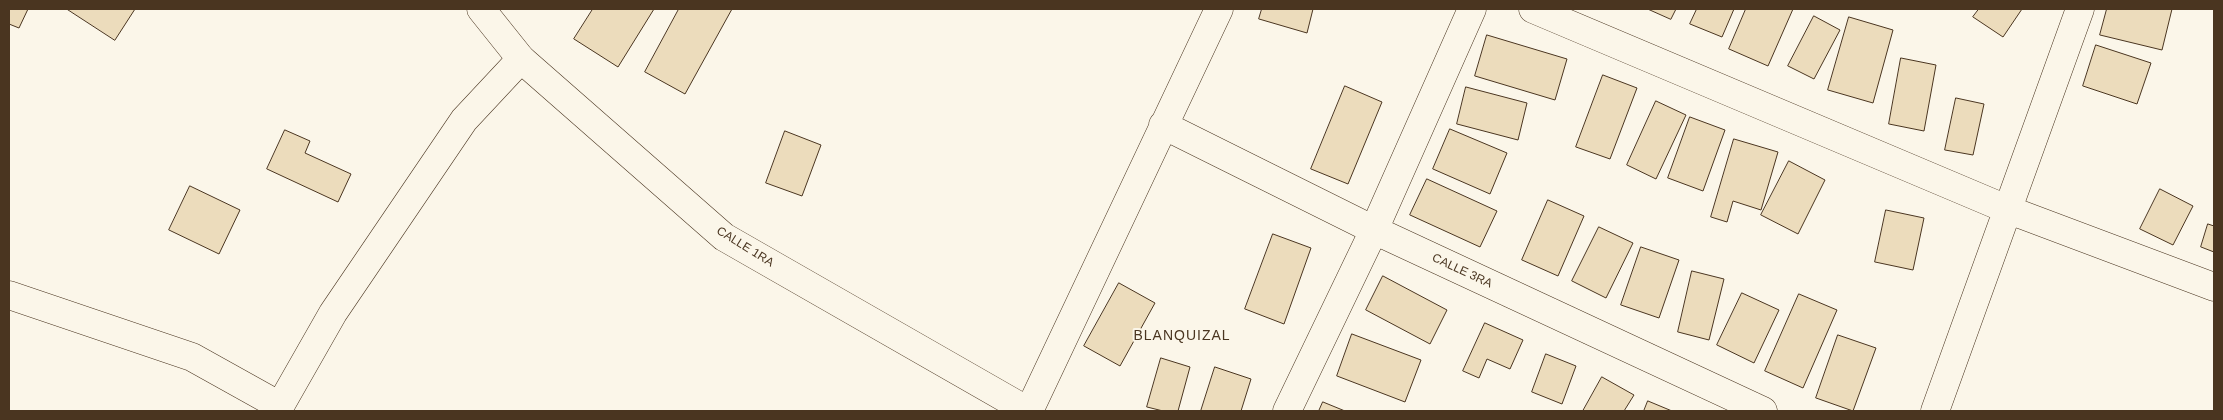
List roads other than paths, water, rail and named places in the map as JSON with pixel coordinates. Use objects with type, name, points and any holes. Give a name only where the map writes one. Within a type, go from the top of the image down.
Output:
[{"type":"street","name":"CALLE 1RA","points":[[481,9],[521,59],[724,238],[1028,411]]},
{"type":"street","points":[[1028,411],[1219,9]]},
{"type":"street","points":[[1287,411],[1374,230],[1472,9]]},
{"type":"street","points":[[1532,9],[2009,210],[2214,286]]},
{"type":"street","points":[[1935,411],[2080,9]]},
{"type":"street","points":[[9,295],[192,357],[279,408],[333,313],[464,120],[521,59]]},
{"type":"street","name":"CALLE 3RA","points":[[1163,125],[1374,230],[1764,411]]},
{"type":"district","name":"BLANQUIZAL","points":[[1182,336]]}]
